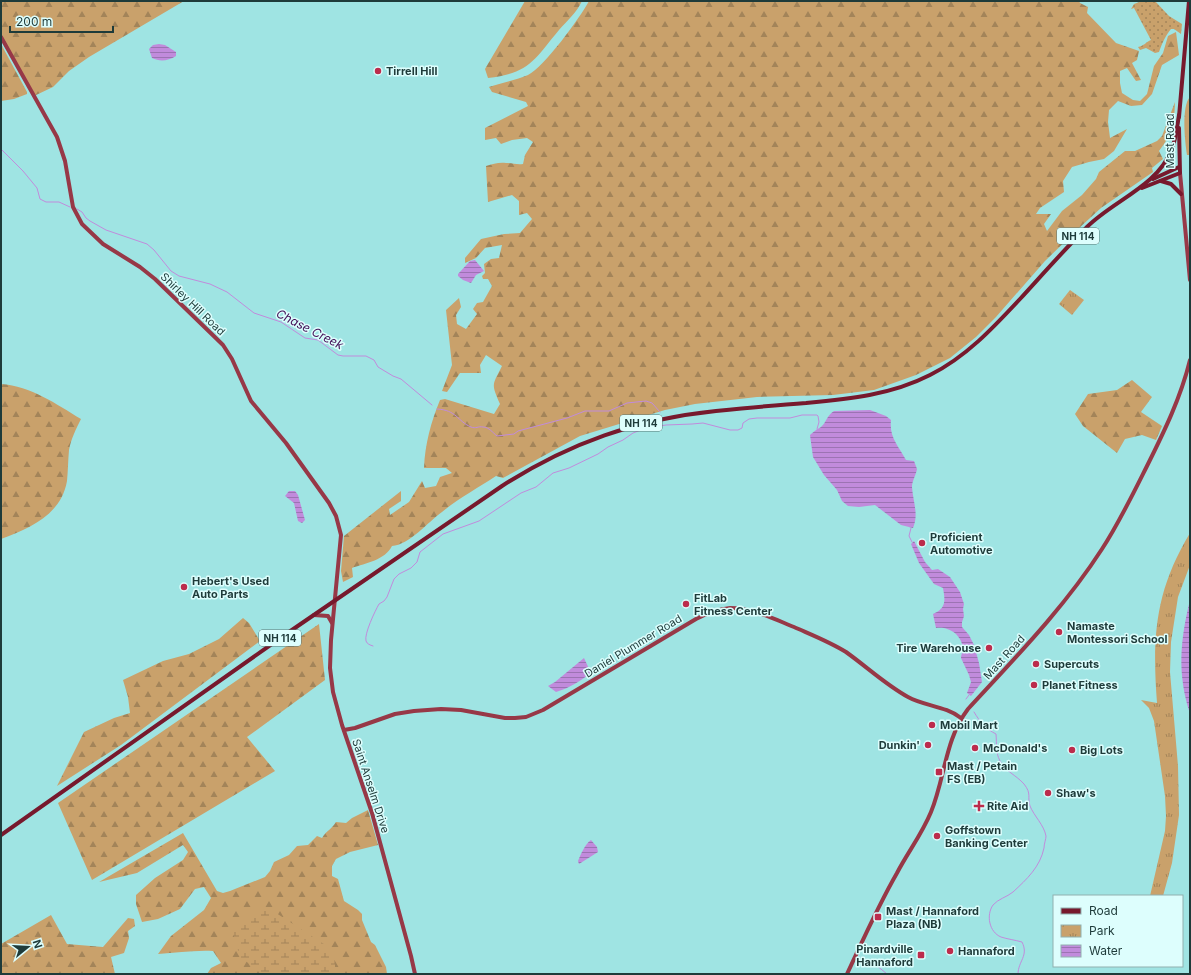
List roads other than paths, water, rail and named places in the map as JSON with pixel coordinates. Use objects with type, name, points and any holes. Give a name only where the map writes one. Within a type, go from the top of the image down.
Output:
[{"type":"main road","name":"Mast Road","points":[[1180,173],[1179,115],[1189,1]]},
{"type":"main road","name":"NH 114","points":[[1149,181],[1163,166],[1170,153],[1179,115]]},
{"type":"main road","name":"NH 114","points":[[1,835],[334,601],[517,476],[559,453],[596,437],[643,423],[681,415],[865,396],[902,387],[930,375],[954,361],[979,341],[1091,224],[1110,208],[1149,181],[1179,167]]},
{"type":"main road","name":"NH 114","points":[[1128,196],[1158,181],[1180,173]]},
{"type":"main road","points":[[1158,181],[1171,184],[1182,194]]},
{"type":"street","name":"Shirley Hill Road","points":[[1,37],[57,136],[65,160],[72,202],[80,221],[88,231],[103,244],[140,267],[155,279],[223,345],[232,359],[251,401],[282,438],[332,508],[338,520],[341,535],[334,601]]},
{"type":"street","name":"Mast Road","points":[[1180,173],[1190,280]]},
{"type":"street","name":"Mast Road","points":[[847,974],[879,905],[927,821],[936,797],[952,738],[961,718],[1035,636],[1083,576],[1102,549],[1130,500],[1166,427],[1190,360]]},
{"type":"street","name":"Saint Anselm Drive","points":[[334,601],[330,656],[332,681],[337,708],[372,813],[415,974]]},
{"type":"street","name":"Daniel Plummer Road","points":[[344,730],[355,728],[395,714],[427,710],[461,710],[505,718],[526,717],[543,710],[696,619],[710,613],[730,608],[762,614],[828,642],[907,696],[919,702],[954,713],[961,718]]},
{"type":"street","points":[[314,615],[328,616],[332,623]]},
{"type":"water","points":[[153,45],[165,45],[176,52],[176,56],[164,60],[152,58],[149,49]]},
{"type":"water","points":[[475,260],[484,271],[476,275],[471,283],[458,276],[458,274],[470,261]]},
{"type":"water","points":[[870,410],[886,416],[891,420],[891,431],[895,441],[906,460],[914,461],[917,469],[912,487],[916,513],[913,528],[901,525],[875,505],[859,507],[848,506],[842,501],[837,490],[824,475],[813,457],[810,435],[823,425],[834,411]]},
{"type":"water","points":[[289,491],[295,491],[298,495],[305,520],[302,523],[298,521],[294,503],[285,496]]},
{"type":"water","points":[[914,541],[925,562],[932,570],[938,569],[950,577],[960,592],[964,604],[962,627],[969,635],[974,645],[982,682],[971,696],[967,693],[971,682],[961,658],[963,649],[960,639],[950,630],[945,628],[936,628],[933,614],[938,612],[943,606],[943,588],[934,584],[919,563],[911,544]]},
{"type":"water","points":[[1190,600],[1190,714],[1183,685],[1181,657],[1184,629]]},
{"type":"water","points":[[584,658],[591,673],[570,686],[556,692],[548,686],[555,682]]},
{"type":"water","points":[[591,840],[597,847],[598,852],[579,864],[578,861],[582,852]]},
{"type":"waterway","name":"Chase Creek","points":[[1,149],[23,171],[37,188],[40,199],[46,202],[59,202],[70,207]]},
{"type":"waterway","name":"Chase Creek","points":[[77,209],[90,221],[106,230],[147,244],[154,250],[171,271],[179,276],[210,284],[227,292],[254,313],[281,322],[305,338],[318,340],[338,355],[366,356],[374,360],[378,367],[401,379],[432,405]]},
{"type":"waterway","name":"Chase Creek","points":[[437,409],[449,411],[466,425],[471,427],[485,427],[497,436],[514,434],[518,431],[567,418],[585,411],[609,411],[627,403],[646,401],[652,403],[660,412]]},
{"type":"waterway","points":[[373,646],[367,643],[366,638],[370,622],[377,607],[387,597],[394,579],[399,574],[411,568],[417,562],[420,552],[443,534],[479,521],[521,493],[536,487],[553,473],[569,468],[598,454],[633,433],[646,428],[666,425],[703,423],[730,430],[738,430],[742,428],[743,423],[749,419],[790,418],[802,415],[817,415],[819,422],[817,429]]},
{"type":"waterway","points":[[911,528],[909,536],[912,542]]},
{"type":"waterway","points":[[966,699],[969,695]]},
{"type":"waterway","points":[[974,712],[984,725],[996,734],[998,757],[1005,768],[1026,787],[1029,793],[1030,806],[1046,836],[1042,855],[1036,867],[1013,892],[993,905],[989,918],[991,927],[997,935],[1003,938],[1022,942],[1024,947],[1024,955],[1018,969],[1018,974]]},
{"type":"waterway","points":[[876,965],[887,974]]},
{"type":"place","name":"Tirrell Hill","points":[[378,71]]},
{"type":"place","name":"Proficient Automotive","points":[[922,543]]},
{"type":"place","name":"Hebert's Used Auto Parts","points":[[184,587]]},
{"type":"place","name":"FitLab Fitness Center","points":[[686,604]]},
{"type":"place","name":"Namaste Montessori School","points":[[1059,632]]},
{"type":"place","name":"Tire Warehouse","points":[[989,648]]},
{"type":"place","name":"Supercuts","points":[[1036,664]]},
{"type":"place","name":"Planet Fitness","points":[[1034,685]]},
{"type":"place","name":"Mobil Mart","points":[[932,725]]},
{"type":"place","name":"Dunkin'","points":[[928,745]]},
{"type":"place","name":"McDonald's","points":[[975,748]]},
{"type":"place","name":"Big Lots","points":[[1072,750]]},
{"type":"place","name":"Mast / Petain FS (EB)","points":[[939,772]]},
{"type":"place","name":"Shaw's","points":[[1048,793]]},
{"type":"place","name":"Rite Aid","points":[[979,806]]},
{"type":"place","name":"Goffstown Banking Center","points":[[937,836]]},
{"type":"place","name":"Mast / Hannaford Plaza (NB)","points":[[878,917]]},
{"type":"place","name":"Hannaford","points":[[950,951]]},
{"type":"place","name":"Pinardville Hannaford","points":[[921,955]]}]
